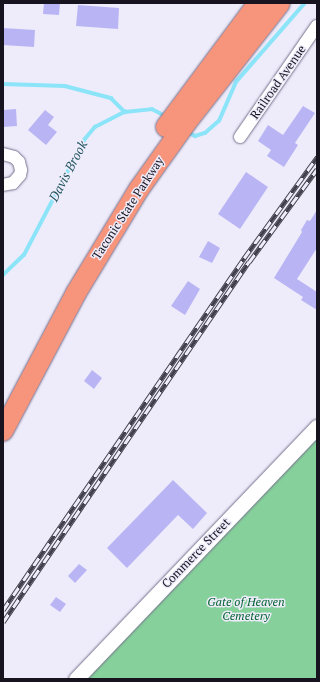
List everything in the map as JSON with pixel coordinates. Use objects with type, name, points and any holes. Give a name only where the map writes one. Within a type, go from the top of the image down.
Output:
[{"type":"highway","name":"Taconic State Parkway","points":[[3,406],[43,328],[104,222],[172,119],[258,3]]},
{"type":"highway","name":"Taconic State Parkway","points":[[3,431],[76,293],[136,195],[186,123],[280,3]]},
{"type":"street","name":"Railroad Avenue","points":[[240,138],[317,26]]},
{"type":"street","points":[[3,154],[14,157],[19,162],[21,170],[17,180],[4,189]]},
{"type":"street","name":"Commerce Street","points":[[76,679],[317,427]]},
{"type":"green space","name":"Gate of Heaven Cemetery","points":[[317,433],[317,679],[85,679]]},
{"type":"building","points":[[44,3],[60,3],[59,15],[43,14]]},
{"type":"building","points":[[78,5],[119,8],[118,29],[76,26]]},
{"type":"building","points":[[3,28],[35,30],[34,47],[3,45]]},
{"type":"building","points":[[303,106],[315,113],[295,143],[298,145],[284,167],[267,156],[271,150],[258,141],[268,125],[283,135]]},
{"type":"building","points":[[16,109],[17,126],[3,127],[3,110]]},
{"type":"building","points":[[45,110],[54,117],[48,125],[57,132],[46,145],[28,130]]},
{"type":"building","points":[[246,172],[268,187],[240,229],[218,214]]},
{"type":"building","points":[[317,210],[317,248],[297,279],[317,292],[317,310],[301,300],[303,297],[274,278],[302,232],[301,230],[307,220],[310,221]]},
{"type":"building","points":[[208,241],[220,248],[212,263],[199,257]]},
{"type":"building","points":[[188,281],[200,289],[185,315],[171,306]]},
{"type":"building","points":[[92,370],[102,378],[94,389],[84,381]]},
{"type":"building","points":[[173,480],[207,513],[193,529],[178,515],[127,568],[107,548]]},
{"type":"building","points":[[79,564],[87,570],[75,583],[68,576]]},
{"type":"building","points":[[56,597],[66,604],[60,612],[50,605]]},
{"type":"waterway","name":"Davis Brook","points":[[190,133],[195,136],[205,133],[219,121],[236,82],[305,3]]},
{"type":"waterway","points":[[3,84],[65,86],[111,98],[125,112]]},
{"type":"waterway","name":"Davis Brook","points":[[3,275],[24,255],[84,140],[95,127],[125,112],[152,109],[162,114]]},
{"type":"railway","points":[[3,610],[244,258],[317,157]]},
{"type":"railway","points":[[3,622],[249,262],[317,169]]}]
